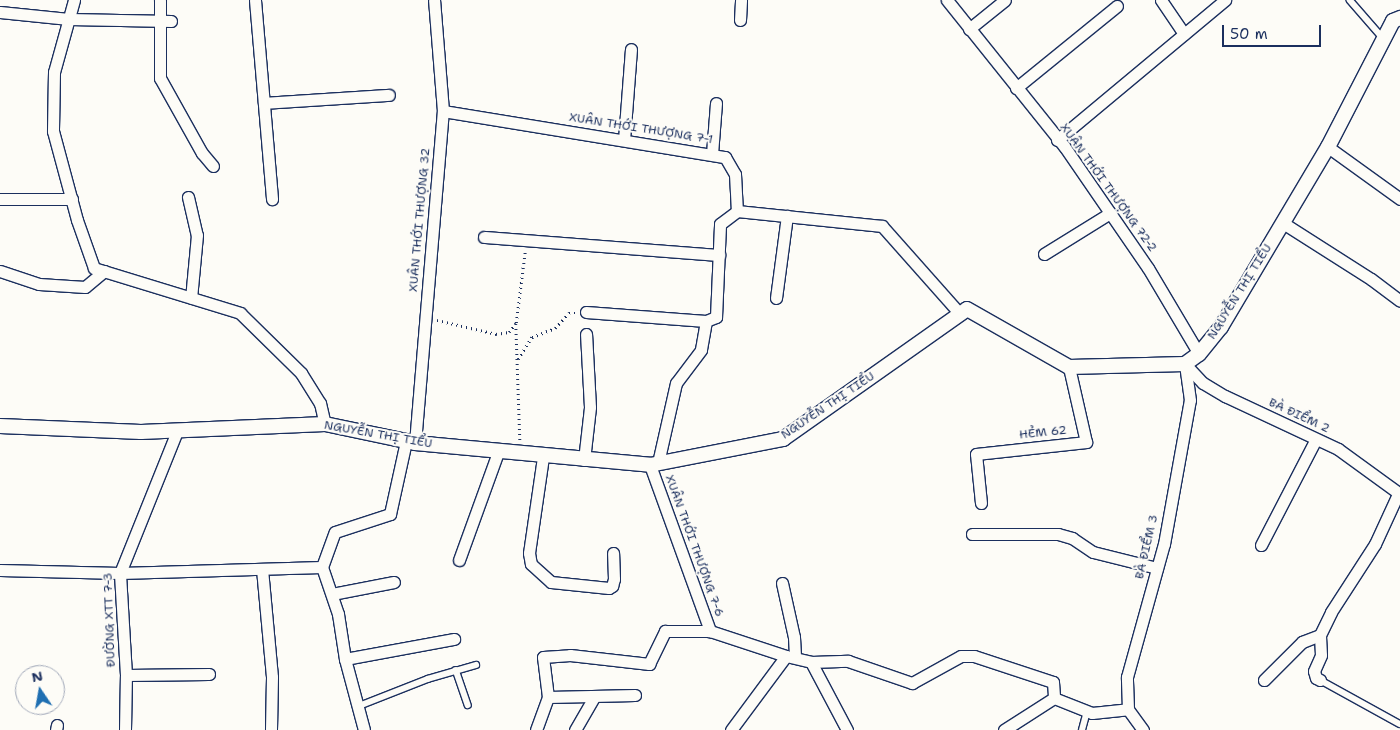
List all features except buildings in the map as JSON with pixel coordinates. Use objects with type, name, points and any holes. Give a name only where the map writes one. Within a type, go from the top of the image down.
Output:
[{"type":"street","points":[[74,0],[54,72],[53,132],[94,268],[240,313],[302,373],[320,403],[326,424]]},
{"type":"street","points":[[160,0],[165,21],[160,78],[202,153],[213,166]]},
{"type":"street","points":[[256,0],[272,199]]},
{"type":"street","name":"XUÂN THỚI THƯỢNG 32","points":[[322,567],[335,532],[390,514],[410,442],[426,317],[443,111],[434,0]]},
{"type":"street","points":[[740,0],[740,20]]},
{"type":"street","name":"XUÂN THỚI THƯỢNG 72-2","points":[[947,0],[1057,140],[1064,146],[1148,268],[1199,354]]},
{"type":"street","points":[[969,28],[1005,0]]},
{"type":"street","points":[[1161,0],[1184,34]]},
{"type":"street","points":[[1057,140],[1225,0]]},
{"type":"street","points":[[1016,88],[1116,6]]},
{"type":"street","points":[[0,12],[69,19],[165,21]]},
{"type":"street","name":"NGUYỄN THỊ TIỂU","points":[[1186,364],[1199,354],[1221,326],[1328,148],[1393,21],[1400,18]]},
{"type":"street","points":[[624,140],[631,49]]},
{"type":"street","points":[[264,103],[389,95]]},
{"type":"street","points":[[712,154],[716,103]]},
{"type":"street","name":"XUÂN THỚI THƯỢNG 7-1","points":[[443,111],[725,156],[735,174],[737,211]]},
{"type":"street","points":[[1328,148],[1400,199]]},
{"type":"street","points":[[188,197],[197,235],[191,298]]},
{"type":"street","points":[[0,199],[72,199]]},
{"type":"street","points":[[586,312],[706,321],[716,317],[720,224],[737,211],[882,226],[960,314],[967,309],[1069,367],[1186,364]]},
{"type":"street","points":[[1044,254],[1110,213]]},
{"type":"street","points":[[776,298],[787,216]]},
{"type":"street","points":[[1283,223],[1371,279],[1400,301]]},
{"type":"street","points":[[484,237],[525,242],[719,255]]},
{"type":"street","points":[[0,271],[39,284],[85,287],[104,271]]},
{"type":"street","name":"NGUYỄN THỊ TIỂU","points":[[0,426],[141,432],[326,424],[410,442],[520,455],[654,464],[783,439],[960,314]]},
{"type":"street","points":[[654,464],[676,383],[701,350],[706,321]]},
{"type":"street","points":[[584,460],[590,407],[586,334]]},
{"type":"street","name":"BÀ ĐIỂM 2","points":[[1186,364],[1203,383],[1225,396],[1338,449],[1399,494]]},
{"type":"street","name":"BÀ ĐIỂM 3","points":[[1128,710],[1127,676],[1164,544],[1190,400],[1186,364]]},
{"type":"street","name":"HẺM 62","points":[[981,503],[976,454],[1086,442],[1069,367]]},
{"type":"street","name":"ĐƯỜNG XTT 7-3","points":[[125,730],[126,675],[120,573],[177,431]]},
{"type":"street","points":[[1261,545],[1316,439]]},
{"type":"street","points":[[460,560],[498,452]]},
{"type":"street","points":[[543,457],[529,552],[531,564],[551,582],[609,588],[612,586],[614,579],[613,553]]},
{"type":"street","name":"XUÂN THỚI THƯỢNG 7-6","points":[[654,464],[710,631],[811,662],[848,661],[912,683],[961,656],[974,656],[1053,682],[1054,698]]},
{"type":"street","points":[[1320,680],[1316,678],[1314,671],[1321,655],[1320,635],[1330,612],[1374,544],[1399,494]]},
{"type":"street","points":[[972,534],[1058,534],[1072,538],[1093,552],[1157,568]]},
{"type":"street","points":[[0,570],[120,573],[322,567],[338,614],[346,659],[364,730]]},
{"type":"street","points":[[262,569],[272,677],[270,730]]},
{"type":"street","points":[[332,594],[394,582]]},
{"type":"street","points":[[731,730],[791,657],[794,637],[782,583]]},
{"type":"street","points":[[536,730],[548,697],[543,657],[570,655],[649,664],[665,630],[710,631]]},
{"type":"street","points":[[1264,680],[1302,642],[1320,635]]},
{"type":"street","points":[[346,659],[454,639]]},
{"type":"street","points":[[811,662],[848,730]]},
{"type":"street","points":[[126,675],[209,674]]},
{"type":"street","points":[[575,730],[595,696]]},
{"type":"street","points":[[548,697],[635,696]]},
{"type":"street","points":[[1004,730],[1054,698],[1092,713],[1128,710],[1143,730]]},
{"type":"lane","points":[[1350,0],[1384,39]]},
{"type":"lane","points":[[359,706],[428,679],[476,665]]},
{"type":"lane","points":[[456,670],[468,705]]},
{"type":"lane","points":[[1320,680],[1400,724]]},
{"type":"lane","points":[[1082,730],[1087,711]]},
{"type":"path","points":[[520,455],[516,323],[525,242]]},
{"type":"path","points":[[517,360],[532,337],[555,328],[570,313],[586,312]]},
{"type":"path","points":[[426,317],[496,334],[509,332],[516,323]]}]
